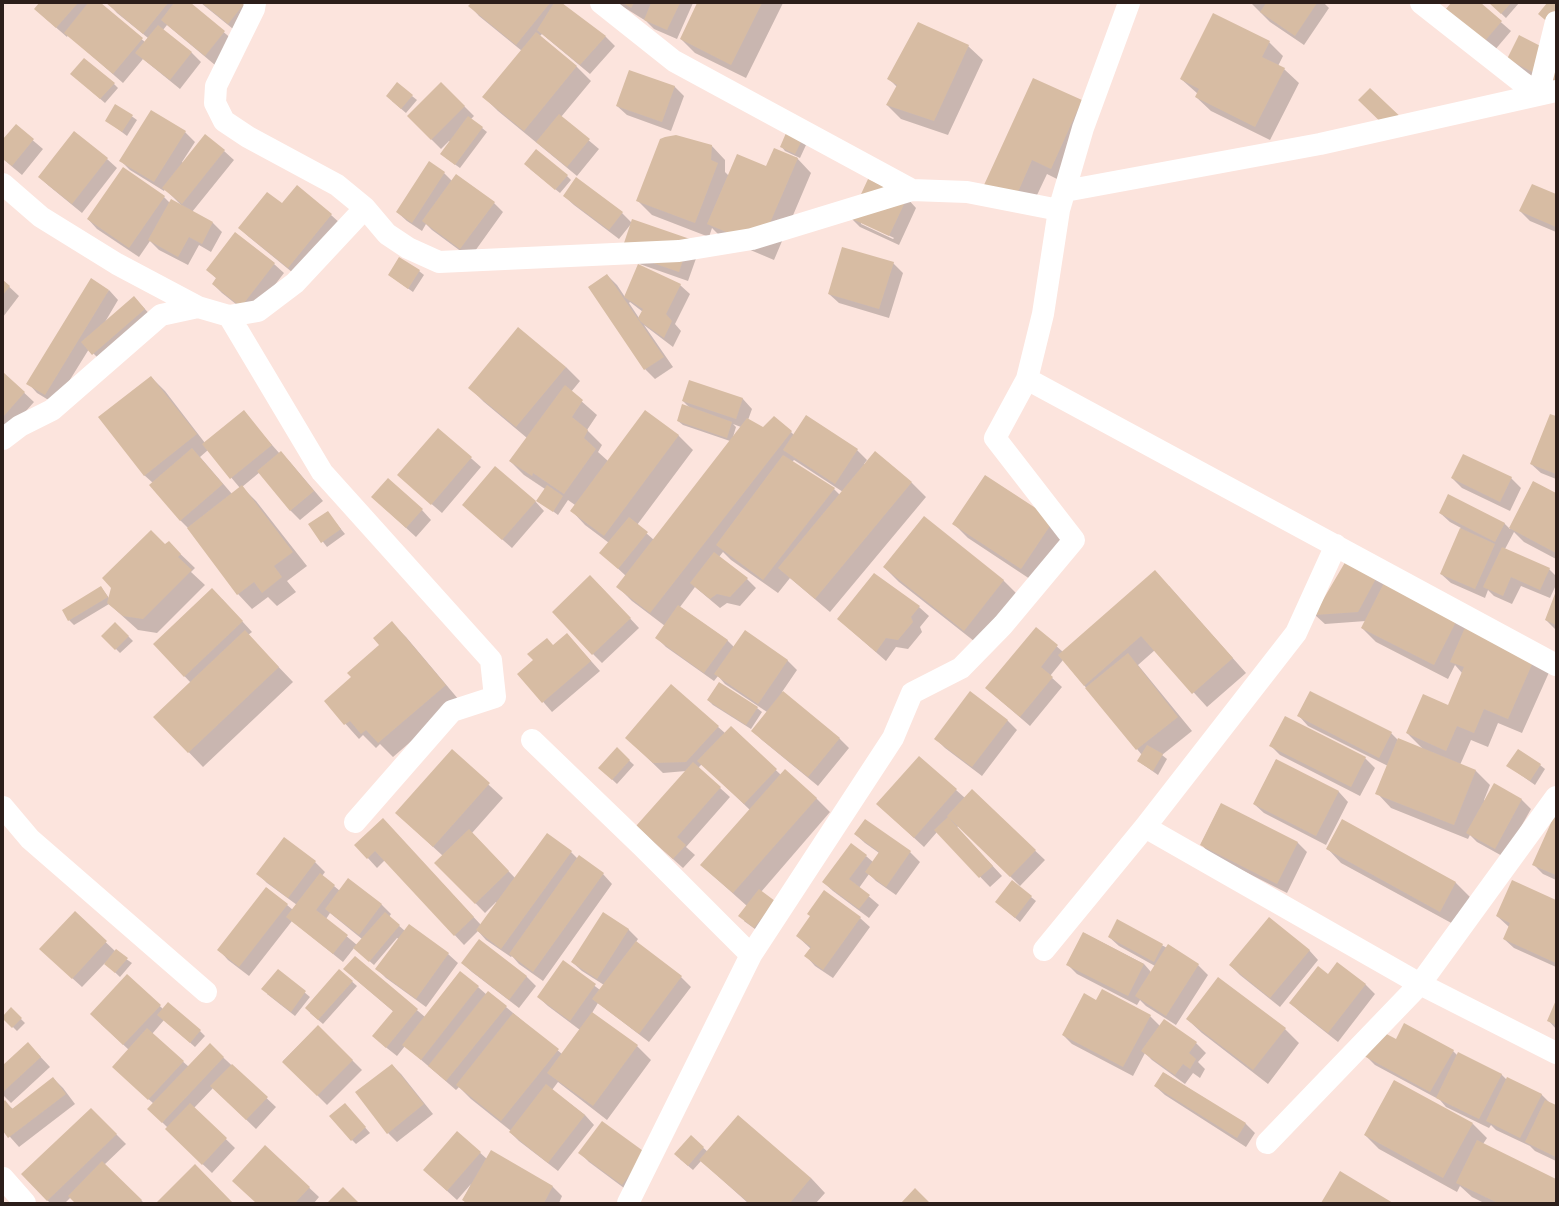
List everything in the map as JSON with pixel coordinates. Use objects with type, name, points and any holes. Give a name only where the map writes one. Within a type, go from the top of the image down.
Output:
[{"type":"street","points":[[255,3],[254,9],[216,86],[215,103],[224,122],[248,137],[337,185],[365,208],[386,234],[408,248],[439,262],[680,251],[752,239],[912,190],[967,192],[1062,201],[1547,93]]},
{"type":"street","points":[[601,3],[674,61],[912,190]]},
{"type":"street","points":[[628,1203],[751,955],[893,738],[912,693],[961,668],[1003,625],[1074,540],[995,438],[1027,379],[1043,314],[1062,201],[1083,128],[1129,3]]},
{"type":"street","points":[[1421,3],[1547,93]]},
{"type":"street","points":[[1547,93],[1556,22]]},
{"type":"street","points":[[3,184],[41,216],[117,264],[198,308],[229,316],[258,311],[296,283],[365,208]]},
{"type":"street","points":[[3,439],[20,426],[52,410],[161,315],[198,308]]},
{"type":"street","points":[[229,316],[322,472],[491,660],[495,697],[452,711],[355,822]]},
{"type":"street","points":[[1027,379],[1556,665]]},
{"type":"street","points":[[1044,950],[1145,827],[1296,633],[1336,545]]},
{"type":"street","points":[[532,740],[643,847],[751,955]]},
{"type":"street","points":[[1267,1143],[1420,984],[1556,797]]},
{"type":"street","points":[[3,807],[30,839],[206,992]]},
{"type":"street","points":[[1145,827],[1420,984],[1556,1053]]},
{"type":"street","points":[[3,1178],[25,1203]]},
{"type":"building","points":[[39,3],[78,3],[56,28],[34,9]]},
{"type":"building","points":[[88,3],[101,3],[143,38],[113,74],[64,33]]},
{"type":"building","points":[[106,3],[168,3],[143,34]]},
{"type":"building","points":[[174,3],[191,3],[225,31],[205,56],[161,20]]},
{"type":"building","points":[[202,3],[243,3],[244,4],[228,24]]},
{"type":"building","points":[[471,3],[550,3],[516,45],[468,6]]},
{"type":"building","points":[[554,3],[562,3],[606,36],[580,65],[537,30]]},
{"type":"building","points":[[623,3],[634,3],[631,8]]},
{"type":"building","points":[[651,3],[680,3],[667,30],[644,20]]},
{"type":"building","points":[[697,3],[762,3],[731,65],[680,39]]},
{"type":"building","points":[[1266,3],[1317,3],[1295,36],[1260,12]]},
{"type":"building","points":[[1451,3],[1481,3],[1502,21],[1484,42],[1445,10]]},
{"type":"building","points":[[1489,3],[1511,3],[1501,14]]},
{"type":"building","points":[[1547,3],[1556,3],[1556,29],[1538,14]]},
{"type":"building","points":[[1213,13],[1270,41],[1262,57],[1285,68],[1255,127],[1195,97],[1199,89],[1180,79]]},
{"type":"building","points":[[918,22],[969,45],[934,121],[886,105],[897,85],[887,79]]},
{"type":"building","points":[[158,25],[192,52],[170,80],[135,53]]},
{"type":"building","points":[[536,32],[577,66],[524,131],[482,97]]},
{"type":"building","points":[[1519,35],[1556,54],[1556,84],[1507,59]]},
{"type":"building","points":[[84,58],[115,83],[100,99],[70,74]]},
{"type":"building","points":[[629,70],[675,86],[662,122],[616,106]]},
{"type":"building","points":[[1033,78],[1082,100],[1051,169],[1032,160],[1015,199],[984,185]]},
{"type":"building","points":[[397,82],[413,95],[401,109],[386,96]]},
{"type":"building","points":[[441,82],[465,106],[431,140],[407,116]]},
{"type":"building","points":[[1370,88],[1405,121],[1393,134],[1358,100]]},
{"type":"building","points":[[115,104],[133,115],[122,132],[105,121]]},
{"type":"building","points":[[151,110],[186,131],[154,182],[119,161]]},
{"type":"building","points":[[559,114],[590,139],[567,167],[536,142]]},
{"type":"building","points":[[468,116],[483,127],[455,165],[440,154]]},
{"type":"building","points":[[16,124],[34,139],[12,166],[3,159],[3,139]]},
{"type":"building","points":[[74,131],[108,158],[72,204],[38,177]]},
{"type":"building","points":[[786,133],[802,140],[795,154],[780,147]]},
{"type":"building","points":[[205,134],[225,150],[182,204],[162,188]]},
{"type":"building","points":[[676,135],[712,145],[711,160],[718,163],[695,223],[636,201],[660,139]]},
{"type":"building","points":[[774,148],[798,158],[760,246],[707,224],[737,154],[766,166]]},
{"type":"building","points":[[536,149],[568,175],[555,190],[524,164]]},
{"type":"building","points":[[429,161],[445,172],[412,223],[396,212]]},
{"type":"building","points":[[123,167],[165,196],[129,248],[87,219]]},
{"type":"building","points":[[456,174],[495,202],[460,249],[422,221]]},
{"type":"building","points":[[576,177],[623,212],[609,230],[563,196]]},
{"type":"building","points":[[868,179],[907,198],[889,236],[850,218]]},
{"type":"building","points":[[1532,184],[1556,194],[1556,227],[1519,211]]},
{"type":"building","points":[[297,185],[332,214],[288,268],[238,228],[267,192],[282,203]]},
{"type":"building","points":[[171,199],[213,222],[202,244],[189,237],[178,257],[148,240]]},
{"type":"building","points":[[632,219],[690,239],[679,272],[621,252]]},
{"type":"building","points":[[235,232],[275,263],[241,307],[212,284],[216,278],[206,270]]},
{"type":"building","points":[[842,247],[894,262],[879,309],[828,294]]},
{"type":"building","points":[[399,257],[420,270],[408,289],[388,275]]},
{"type":"building","points":[[638,264],[681,284],[666,314],[672,321],[664,338],[641,322],[638,318],[643,309],[624,297]]},
{"type":"building","points":[[607,274],[664,357],[644,370],[588,287]]},
{"type":"building","points":[[91,278],[109,290],[45,395],[26,384]]},
{"type":"building","points":[[3,280],[10,286],[3,295]]},
{"type":"building","points":[[134,296],[145,309],[92,355],[81,342]]},
{"type":"building","points":[[518,327],[566,367],[516,427],[468,388]]},
{"type":"building","points":[[3,372],[25,392],[3,417]]},
{"type":"building","points":[[151,376],[197,434],[144,476],[98,417]]},
{"type":"building","points":[[689,380],[743,398],[736,419],[682,401]]},
{"type":"building","points":[[565,385],[583,400],[572,417],[588,430],[584,438],[596,449],[564,494],[533,473],[532,476],[509,461]]},
{"type":"building","points":[[682,404],[732,422],[727,438],[677,421]]},
{"type":"building","points":[[244,410],[272,445],[230,479],[202,444]]},
{"type":"building","points":[[645,410],[679,435],[604,536],[570,511]]},
{"type":"building","points":[[1550,414],[1556,416],[1556,474],[1530,464]]},
{"type":"building","points":[[806,415],[858,449],[835,484],[783,450]]},
{"type":"building","points":[[774,416],[792,431],[650,613],[616,587],[747,418],[763,427]]},
{"type":"building","points":[[438,428],[472,457],[431,505],[397,475]]},
{"type":"building","points":[[192,448],[223,484],[180,521],[149,485]]},
{"type":"building","points":[[281,451],[314,491],[290,511],[257,471]]},
{"type":"building","points":[[875,451],[912,482],[815,599],[778,568]]},
{"type":"building","points":[[1463,454],[1512,477],[1500,502],[1451,478]]},
{"type":"building","points":[[783,455],[835,488],[763,580],[716,545]]},
{"type":"building","points":[[495,466],[536,501],[502,540],[462,505]]},
{"type":"building","points":[[985,475],[1054,520],[1021,569],[952,524]]},
{"type":"building","points":[[388,478],[423,509],[406,528],[371,497]]},
{"type":"building","points":[[1533,481],[1556,493],[1556,553],[1509,528]]},
{"type":"building","points":[[242,485],[293,552],[274,566],[282,577],[262,593],[254,582],[237,595],[187,528]]},
{"type":"building","points":[[547,485],[563,496],[553,512],[536,501]]},
{"type":"building","points":[[1448,494],[1505,523],[1495,542],[1439,513]]},
{"type":"building","points":[[328,511],[341,529],[321,543],[308,524]]},
{"type":"building","points":[[924,516],[1004,580],[964,631],[883,567]]},
{"type":"building","points":[[629,517],[648,532],[618,569],[599,553]]},
{"type":"building","points":[[1460,528],[1495,544],[1475,589],[1440,574]]},
{"type":"building","points":[[151,530],[165,544],[169,541],[181,554],[178,557],[192,570],[143,619],[123,616],[107,603],[111,588],[102,578]]},
{"type":"building","points":[[1502,547],[1550,568],[1540,590],[1511,577],[1503,596],[1483,587]]},
{"type":"building","points":[[714,552],[748,578],[730,597],[717,594],[710,599],[690,583]]},
{"type":"building","points":[[1347,559],[1379,573],[1358,612],[1314,615]]},
{"type":"building","points":[[1155,570],[1233,658],[1192,694],[1141,636],[1084,686],[1058,655]]},
{"type":"building","points":[[874,573],[920,606],[911,617],[913,622],[898,640],[886,638],[876,652],[837,619]]},
{"type":"building","points":[[590,575],[631,618],[592,655],[552,612]]},
{"type":"building","points":[[1387,577],[1460,614],[1434,665],[1361,628]]},
{"type":"building","points":[[101,586],[108,597],[68,621],[62,610]]},
{"type":"building","points":[[212,588],[243,621],[184,677],[153,644]]},
{"type":"building","points":[[1556,591],[1556,625],[1545,620]]},
{"type":"building","points":[[678,605],[728,640],[704,673],[655,638]]},
{"type":"building","points":[[392,621],[446,685],[378,743],[366,730],[361,734],[350,721],[344,725],[324,701],[351,677],[347,673],[379,645],[373,638]]},
{"type":"building","points":[[115,622],[129,636],[115,650],[101,636]]},
{"type":"building","points":[[1467,623],[1537,653],[1508,719],[1484,709],[1474,733],[1457,726],[1446,751],[1406,733],[1423,694],[1448,705],[1464,667],[1450,662]]},
{"type":"building","points":[[1036,627],[1058,645],[1041,667],[1053,677],[1020,717],[985,688]]},
{"type":"building","points":[[245,630],[279,667],[188,753],[153,717]]},
{"type":"building","points":[[745,630],[788,660],[758,704],[714,674]]},
{"type":"building","points":[[567,633],[591,661],[542,703],[517,674],[533,660],[527,654],[547,638],[553,645]]},
{"type":"building","points":[[1128,653],[1178,717],[1136,750],[1085,688]]},
{"type":"building","points":[[719,682],[758,707],[746,725],[707,700]]},
{"type":"building","points":[[671,684],[719,726],[686,762],[653,763],[625,738]]},
{"type":"building","points":[[783,691],[840,738],[808,777],[751,731]]},
{"type":"building","points":[[970,691],[1008,720],[972,767],[934,739]]},
{"type":"building","points":[[1310,691],[1392,732],[1379,758],[1297,716]]},
{"type":"building","points":[[1285,716],[1366,757],[1351,787],[1269,746]]},
{"type":"building","points":[[731,726],[777,769],[744,804],[697,761]]},
{"type":"building","points":[[1398,738],[1476,770],[1454,825],[1375,794]]},
{"type":"building","points":[[1147,745],[1163,754],[1153,771],[1137,761]]},
{"type":"building","points":[[617,747],[630,760],[612,780],[598,768]]},
{"type":"building","points":[[452,749],[490,783],[433,847],[395,813]]},
{"type":"building","points":[[1518,749],[1541,764],[1530,781],[1506,766]]},
{"type":"building","points":[[919,756],[957,789],[914,838],[876,804]]},
{"type":"building","points":[[1276,759],[1339,791],[1316,836],[1253,804]]},
{"type":"building","points":[[693,762],[721,787],[677,837],[686,845],[673,859],[636,826]]},
{"type":"building","points":[[785,769],[817,798],[733,893],[700,865]]},
{"type":"building","points":[[1494,783],[1522,799],[1495,849],[1466,833]]},
{"type":"building","points":[[972,789],[1036,850],[1010,877],[947,816]]},
{"type":"building","points":[[1221,803],[1298,842],[1277,884],[1200,845]]},
{"type":"building","points":[[1554,816],[1556,817],[1556,875],[1532,865]]},
{"type":"building","points":[[948,817],[993,866],[979,878],[934,830]]},
{"type":"building","points":[[383,818],[474,917],[454,936],[375,851],[367,859],[354,845]]},
{"type":"building","points":[[865,819],[911,851],[886,887],[865,872],[879,852],[854,834]]},
{"type":"building","points":[[1342,819],[1456,882],[1440,912],[1326,849]]},
{"type":"building","points":[[469,829],[509,871],[475,904],[434,863]]},
{"type":"building","points":[[547,833],[572,851],[501,949],[476,930]]},
{"type":"building","points":[[284,837],[316,861],[288,898],[256,874]]},
{"type":"building","points":[[851,843],[867,855],[849,879],[870,895],[859,909],[822,882]]},
{"type":"building","points":[[579,855],[604,873],[533,972],[509,954]]},
{"type":"building","points":[[320,873],[335,885],[316,910],[348,935],[333,954],[286,917]]},
{"type":"building","points":[[348,878],[382,904],[359,935],[325,909]]},
{"type":"building","points":[[1012,880],[1032,896],[1015,918],[995,902]]},
{"type":"building","points":[[1512,880],[1556,900],[1556,963],[1503,939],[1510,923],[1496,916]]},
{"type":"building","points":[[266,887],[288,904],[239,967],[217,950]]},
{"type":"building","points":[[759,889],[775,901],[754,928],[738,916]]},
{"type":"building","points":[[824,890],[861,917],[823,970],[804,956],[811,947],[796,936],[810,916],[807,914]]},
{"type":"building","points":[[75,911],[107,941],[72,979],[39,949]]},
{"type":"building","points":[[385,912],[400,925],[369,962],[353,948]]},
{"type":"building","points":[[603,912],[629,929],[597,979],[571,962]]},
{"type":"building","points":[[1269,917],[1310,950],[1270,998],[1229,965]]},
{"type":"building","points":[[1117,919],[1163,944],[1154,962],[1108,937]]},
{"type":"building","points":[[409,924],[449,953],[416,999],[375,969]]},
{"type":"building","points":[[1083,932],[1144,964],[1128,996],[1066,965]]},
{"type":"building","points":[[479,939],[527,976],[509,1000],[461,963]]},
{"type":"building","points":[[636,941],[682,976],[639,1034],[592,999]]},
{"type":"building","points":[[1168,944],[1199,964],[1166,1016],[1135,996]]},
{"type":"building","points":[[116,949],[128,958],[115,973],[104,964]]},
{"type":"building","points":[[355,956],[418,1009],[386,1048],[372,1036],[393,1011],[343,969]]},
{"type":"building","points":[[563,960],[596,984],[570,1021],[537,997]]},
{"type":"building","points":[[1337,962],[1366,984],[1328,1033],[1289,1003],[1318,966],[1328,974]]},
{"type":"building","points":[[278,969],[306,991],[291,1012],[261,989]]},
{"type":"building","points":[[339,969],[353,981],[318,1020],[305,1008]]},
{"type":"building","points":[[460,971],[479,986],[421,1060],[402,1045]]},
{"type":"building","points":[[127,974],[161,1005],[123,1045],[90,1014]]},
{"type":"building","points":[[1218,977],[1286,1028],[1253,1070],[1186,1019]]},
{"type":"building","points":[[1102,989],[1151,1015],[1123,1067],[1062,1035],[1084,993],[1096,1000]]},
{"type":"building","points":[[488,991],[507,1006],[446,1081],[428,1066]]},
{"type":"building","points":[[1556,1000],[1556,1025],[1547,1021]]},
{"type":"building","points":[[168,1002],[201,1030],[190,1043],[157,1015]]},
{"type":"building","points":[[11,1007],[22,1018],[12,1028],[3,1019],[3,1016]]},
{"type":"building","points":[[592,1012],[638,1045],[593,1106],[547,1073]]},
{"type":"building","points":[[513,1013],[559,1049],[501,1121],[456,1085]]},
{"type":"building","points":[[1164,1019],[1197,1042],[1189,1053],[1196,1059],[1190,1069],[1183,1064],[1175,1075],[1141,1051]]},
{"type":"building","points":[[1404,1023],[1454,1050],[1430,1092],[1364,1056],[1379,1030],[1396,1039]]},
{"type":"building","points":[[318,1025],[353,1060],[317,1096],[282,1062]]},
{"type":"building","points":[[147,1028],[184,1061],[148,1100],[112,1067]]},
{"type":"building","points":[[28,1042],[41,1057],[3,1092],[3,1065]]},
{"type":"building","points":[[210,1043],[224,1057],[162,1123],[147,1109]]},
{"type":"building","points":[[1458,1052],[1502,1074],[1479,1119],[1436,1098]]},
{"type":"building","points":[[232,1064],[268,1097],[246,1120],[210,1086]]},
{"type":"building","points":[[392,1064],[424,1104],[387,1134],[355,1092]]},
{"type":"building","points":[[1163,1072],[1246,1123],[1237,1138],[1154,1086]]},
{"type":"building","points":[[53,1077],[66,1094],[8,1138],[3,1131],[3,1102],[5,1100],[12,1109]]},
{"type":"building","points":[[1507,1077],[1542,1094],[1520,1138],[1486,1121]]},
{"type":"building","points":[[1394,1080],[1473,1123],[1443,1178],[1364,1135]]},
{"type":"building","points":[[546,1084],[585,1115],[548,1163],[509,1132]]},
{"type":"building","points":[[1545,1100],[1556,1105],[1556,1157],[1525,1142]]},
{"type":"building","points":[[190,1103],[227,1138],[202,1165],[165,1129]]},
{"type":"building","points":[[345,1103],[366,1127],[351,1141],[329,1116]]},
{"type":"building","points":[[91,1108],[117,1134],[47,1201],[21,1174]]},
{"type":"building","points":[[738,1115],[811,1178],[790,1203],[749,1203],[699,1160]]},
{"type":"building","points":[[602,1121],[646,1153],[622,1185],[578,1153]]},
{"type":"building","points":[[457,1131],[481,1152],[447,1191],[423,1170]]},
{"type":"building","points":[[691,1135],[704,1147],[688,1166],[674,1154]]},
{"type":"building","points":[[1477,1140],[1556,1179],[1556,1203],[1498,1203],[1456,1183]]},
{"type":"building","points":[[265,1145],[310,1187],[295,1203],[256,1203],[232,1181]]},
{"type":"building","points":[[491,1150],[553,1186],[544,1203],[467,1203],[462,1200]]},
{"type":"building","points":[[102,1161],[142,1200],[139,1203],[75,1203],[68,1196]]},
{"type":"building","points":[[195,1164],[233,1203],[156,1203]]},
{"type":"building","points":[[1340,1171],[1393,1203],[1321,1203]]},
{"type":"building","points":[[343,1187],[359,1203],[327,1203]]},
{"type":"building","points":[[915,1188],[930,1203],[901,1203]]}]
